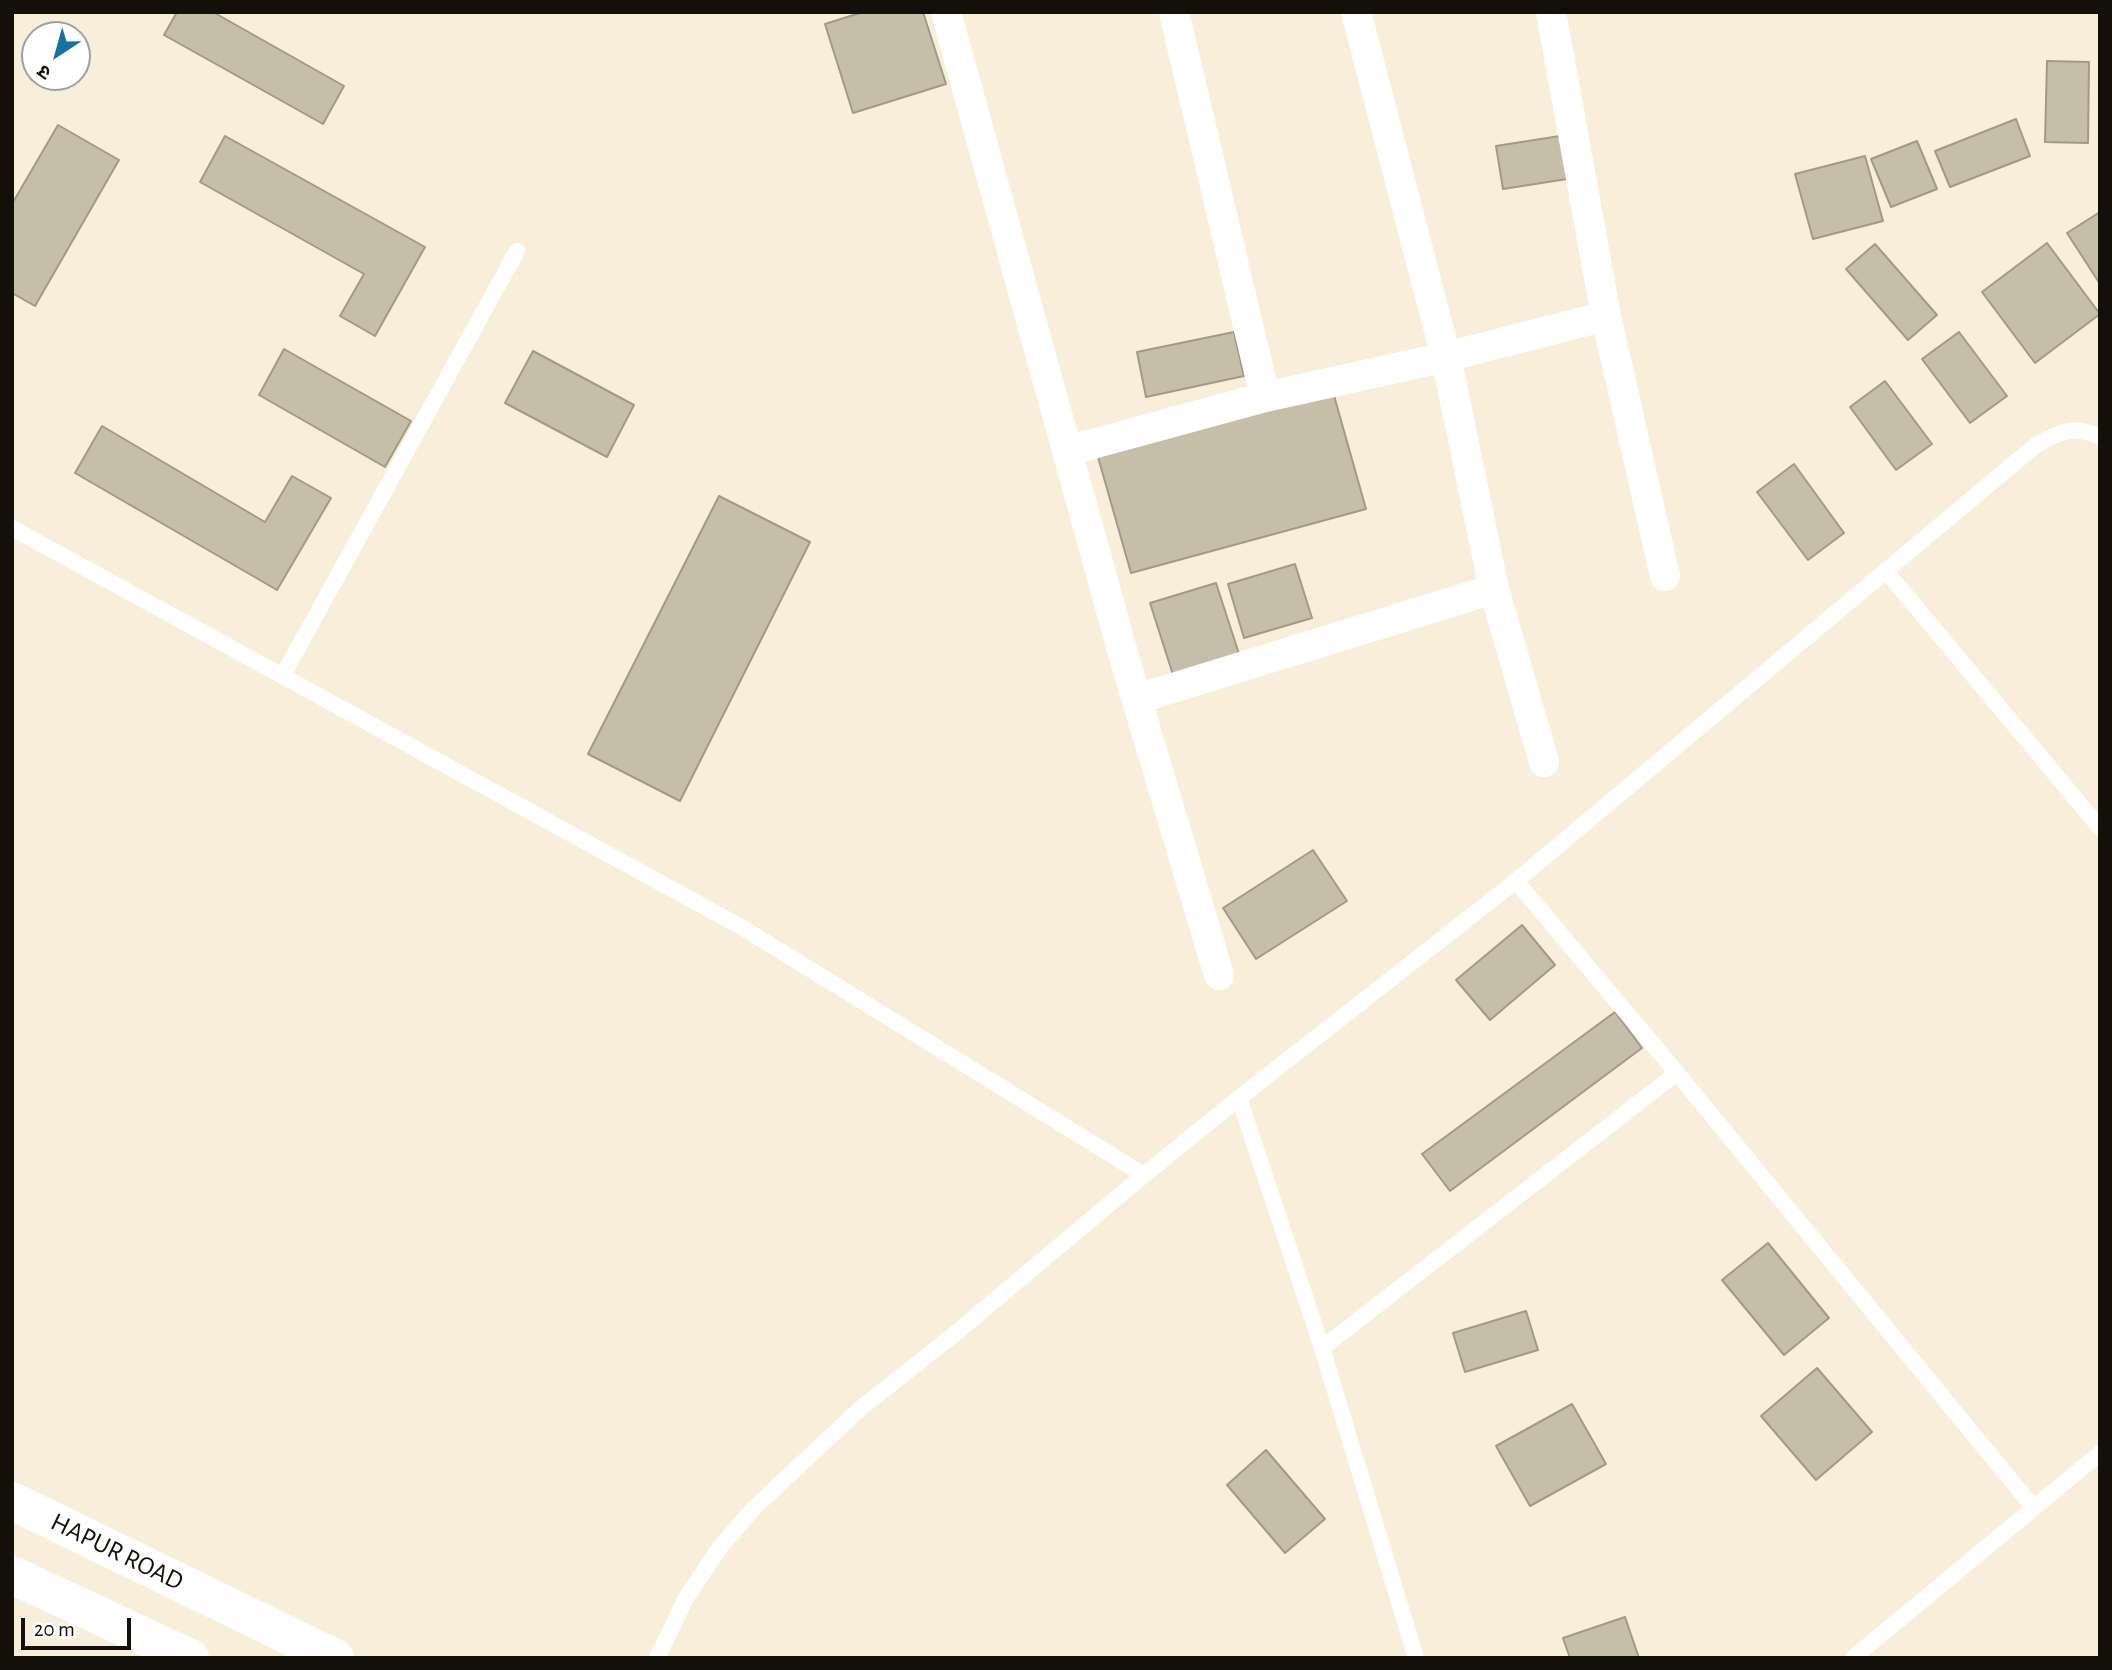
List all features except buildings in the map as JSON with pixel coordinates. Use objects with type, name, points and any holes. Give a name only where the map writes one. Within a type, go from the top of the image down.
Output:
[{"type":"main road","name":"HAPUR ROAD","points":[[12,1501],[335,1658]]},
{"type":"main road","points":[[12,1575],[190,1658]]},
{"type":"street","points":[[946,12],[1137,699],[1219,975]]},
{"type":"street","points":[[1174,12],[1265,397]]},
{"type":"street","points":[[1356,12],[1446,357],[1494,589],[1544,762]]},
{"type":"street","points":[[1551,12],[1606,316],[1665,576]]},
{"type":"street","points":[[1067,451],[1265,397],[1446,357],[1606,316]]},
{"type":"street","points":[[1137,699],[1494,589]]},
{"type":"lane","points":[[282,675],[517,251]]},
{"type":"lane","points":[[657,1658],[693,1588],[720,1547],[754,1508],[861,1408],[951,1337],[1239,1098],[1516,881],[2036,446],[2060,431],[2085,430],[2100,437]]},
{"type":"lane","points":[[12,528],[743,928],[1144,1175]]},
{"type":"lane","points":[[1886,571],[2100,828]]},
{"type":"lane","points":[[1516,881],[2033,1507]]},
{"type":"lane","points":[[1322,1348],[1677,1073]]},
{"type":"lane","points":[[1239,1098],[1322,1348],[1416,1658]]},
{"type":"lane","points":[[1853,1658],[2100,1452]]}]
